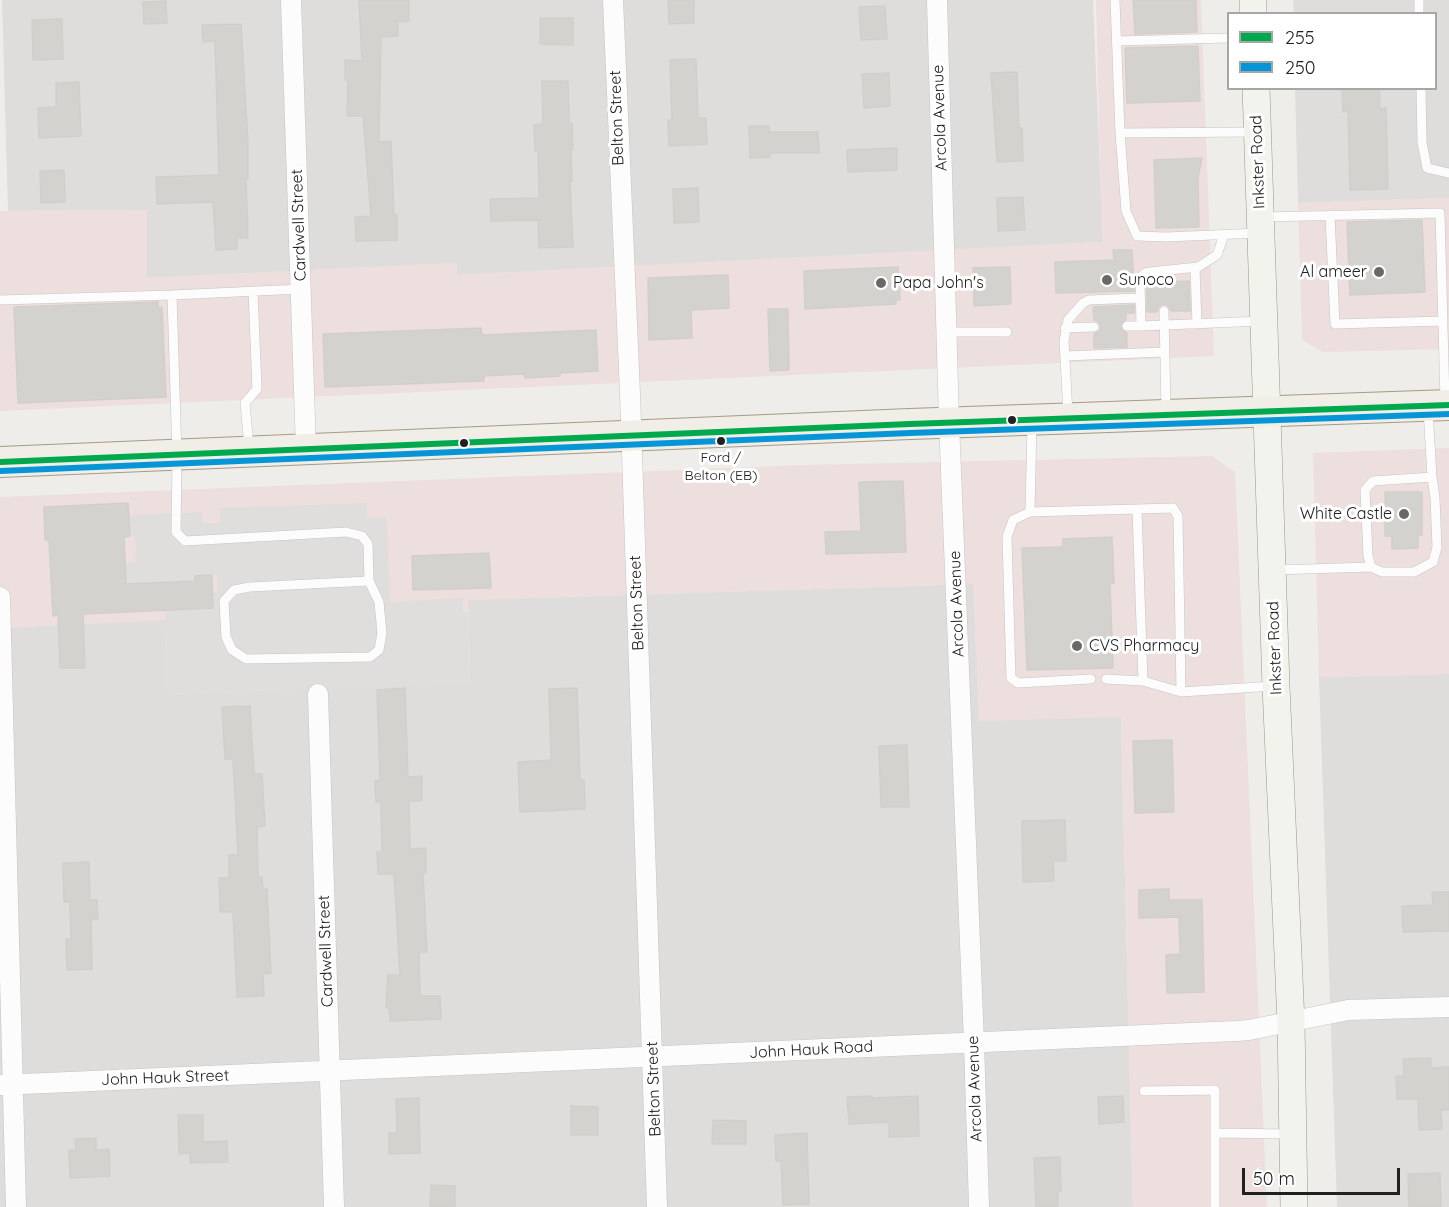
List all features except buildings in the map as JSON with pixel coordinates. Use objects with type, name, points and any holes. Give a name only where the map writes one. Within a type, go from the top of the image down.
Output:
[{"type":"main road","name":"Inkster Road","points":[[1256,90],[1276,686],[1291,1022],[1294,1207]]},
{"type":"main road","points":[[0,462],[949,422],[1441,405]]},
{"type":"street","name":"Cardwell Street","points":[[291,0],[306,450]]},
{"type":"street","name":"Belton Street","points":[[613,0],[631,435],[657,1207]]},
{"type":"street","name":"Arcola Avenue","points":[[937,0],[949,422],[974,1042],[978,1207]]},
{"type":"street","points":[[0,597],[6,1085],[16,1207]]},
{"type":"street","name":"Cardwell Street","points":[[318,694],[334,1207]]},
{"type":"street","name":"John Hauk Road","points":[[330,1071],[1249,1030],[1348,1010],[1449,1007]]},
{"type":"street","name":"John Hauk Street","points":[[6,1085],[330,1071]]},
{"type":"lane","points":[[1115,0],[1120,133],[1126,211],[1137,236],[1224,235],[1260,225],[1330,216],[1440,213],[1443,321],[1441,405],[1432,477],[1436,498],[1437,547],[1433,562],[1414,572],[1382,572],[1371,567],[1272,570]]},
{"type":"lane","points":[[1117,45],[1227,38]]},
{"type":"lane","points":[[1421,90],[1422,142],[1427,168],[1449,173]]},
{"type":"lane","points":[[1120,133],[1257,132]]},
{"type":"lane","points":[[1330,216],[1335,324],[1443,321]]},
{"type":"lane","points":[[1142,326],[1140,278],[1145,273],[1195,268],[1210,261],[1217,255],[1224,235]]},
{"type":"lane","points":[[1195,268],[1197,324]]},
{"type":"lane","points":[[1163,271],[1163,282]]},
{"type":"lane","points":[[0,300],[172,295],[301,288]]},
{"type":"lane","points":[[249,452],[245,403],[257,390],[253,291]]},
{"type":"lane","points":[[172,295],[177,456],[176,532],[185,541],[346,532],[362,536],[368,544],[369,581],[379,602],[382,633],[379,650],[370,657],[246,659],[232,650],[226,637],[224,600],[234,590],[250,586],[369,581]]},
{"type":"lane","points":[[1068,418],[1065,328],[1068,320],[1083,303],[1089,300],[1140,298]]},
{"type":"lane","points":[[1164,311],[1166,415]]},
{"type":"lane","points":[[1127,326],[1264,321]]},
{"type":"lane","points":[[1065,328],[1094,327]]},
{"type":"lane","points":[[946,332],[1007,332]]},
{"type":"lane","points":[[1065,356],[1164,352]]},
{"type":"lane","points":[[1030,512],[1032,420]]},
{"type":"lane","points":[[1371,567],[1368,556],[1365,490],[1373,481],[1432,477]]},
{"type":"lane","points":[[1091,680],[1018,683],[1011,678],[1007,537],[1013,520],[1030,512],[1173,508],[1178,516],[1181,692]]},
{"type":"lane","points":[[1137,510],[1143,681]]},
{"type":"lane","points":[[1106,679],[1143,681],[1181,692],[1276,686]]},
{"type":"lane","points":[[1144,1091],[1215,1090],[1215,1207]]},
{"type":"lane","points":[[1215,1133],[1293,1134]]},
{"type":"shaded area","points":[[2,0],[1093,0],[1103,242],[457,275],[457,263],[147,278],[146,210],[8,211]]},
{"type":"shaded area","points":[[1096,0],[1201,0],[1214,356],[0,411],[0,211],[147,210],[147,278],[457,263],[458,275],[1102,242]]},
{"type":"shaded area","points":[[1293,0],[1449,0],[1449,198],[1298,203],[1295,90],[1437,90],[1437,12],[1294,12]]},
{"type":"shaded area","points":[[1449,198],[1449,349],[1323,352],[1302,340],[1298,203]]},
{"type":"shaded area","points":[[1449,448],[1449,674],[1319,677],[1313,453]]},
{"type":"shaded area","points":[[1212,456],[1235,472],[1267,1207],[1133,1207],[1121,717],[979,721],[973,584],[468,600],[470,683],[166,694],[165,620],[0,628],[0,497],[803,465]]},
{"type":"shaded area","points":[[367,503],[367,518],[387,518],[390,602],[463,598],[463,612],[468,612],[470,683],[166,694],[165,611],[213,608],[213,593],[217,593],[217,575],[195,576],[195,581],[126,584],[126,563],[136,562],[135,536],[130,536],[129,515],[201,512],[203,523],[220,523],[220,508]]},
{"type":"shaded area","points":[[973,584],[980,721],[1121,716],[1133,1207],[0,1207],[0,628],[165,620],[167,694],[470,682],[468,600]]},
{"type":"shaded area","points":[[1449,674],[1449,1207],[1337,1207],[1319,677]]},
{"type":"transit line","name":"255","points":[[0,462],[910,424],[1449,405]]},
{"type":"transit line","name":"250","points":[[0,471],[910,433],[1449,414]]},
{"type":"place","name":"Al ameer","points":[[1379,272]]},
{"type":"place","name":"Sunoco","points":[[1107,280]]},
{"type":"place","name":"Papa John's","points":[[881,283]]},
{"type":"place","name":"Ford / Belton (EB)","points":[[721,441]]},
{"type":"place","name":"White Castle","points":[[1404,514]]},
{"type":"place","name":"CVS Pharmacy","points":[[1077,646]]}]
